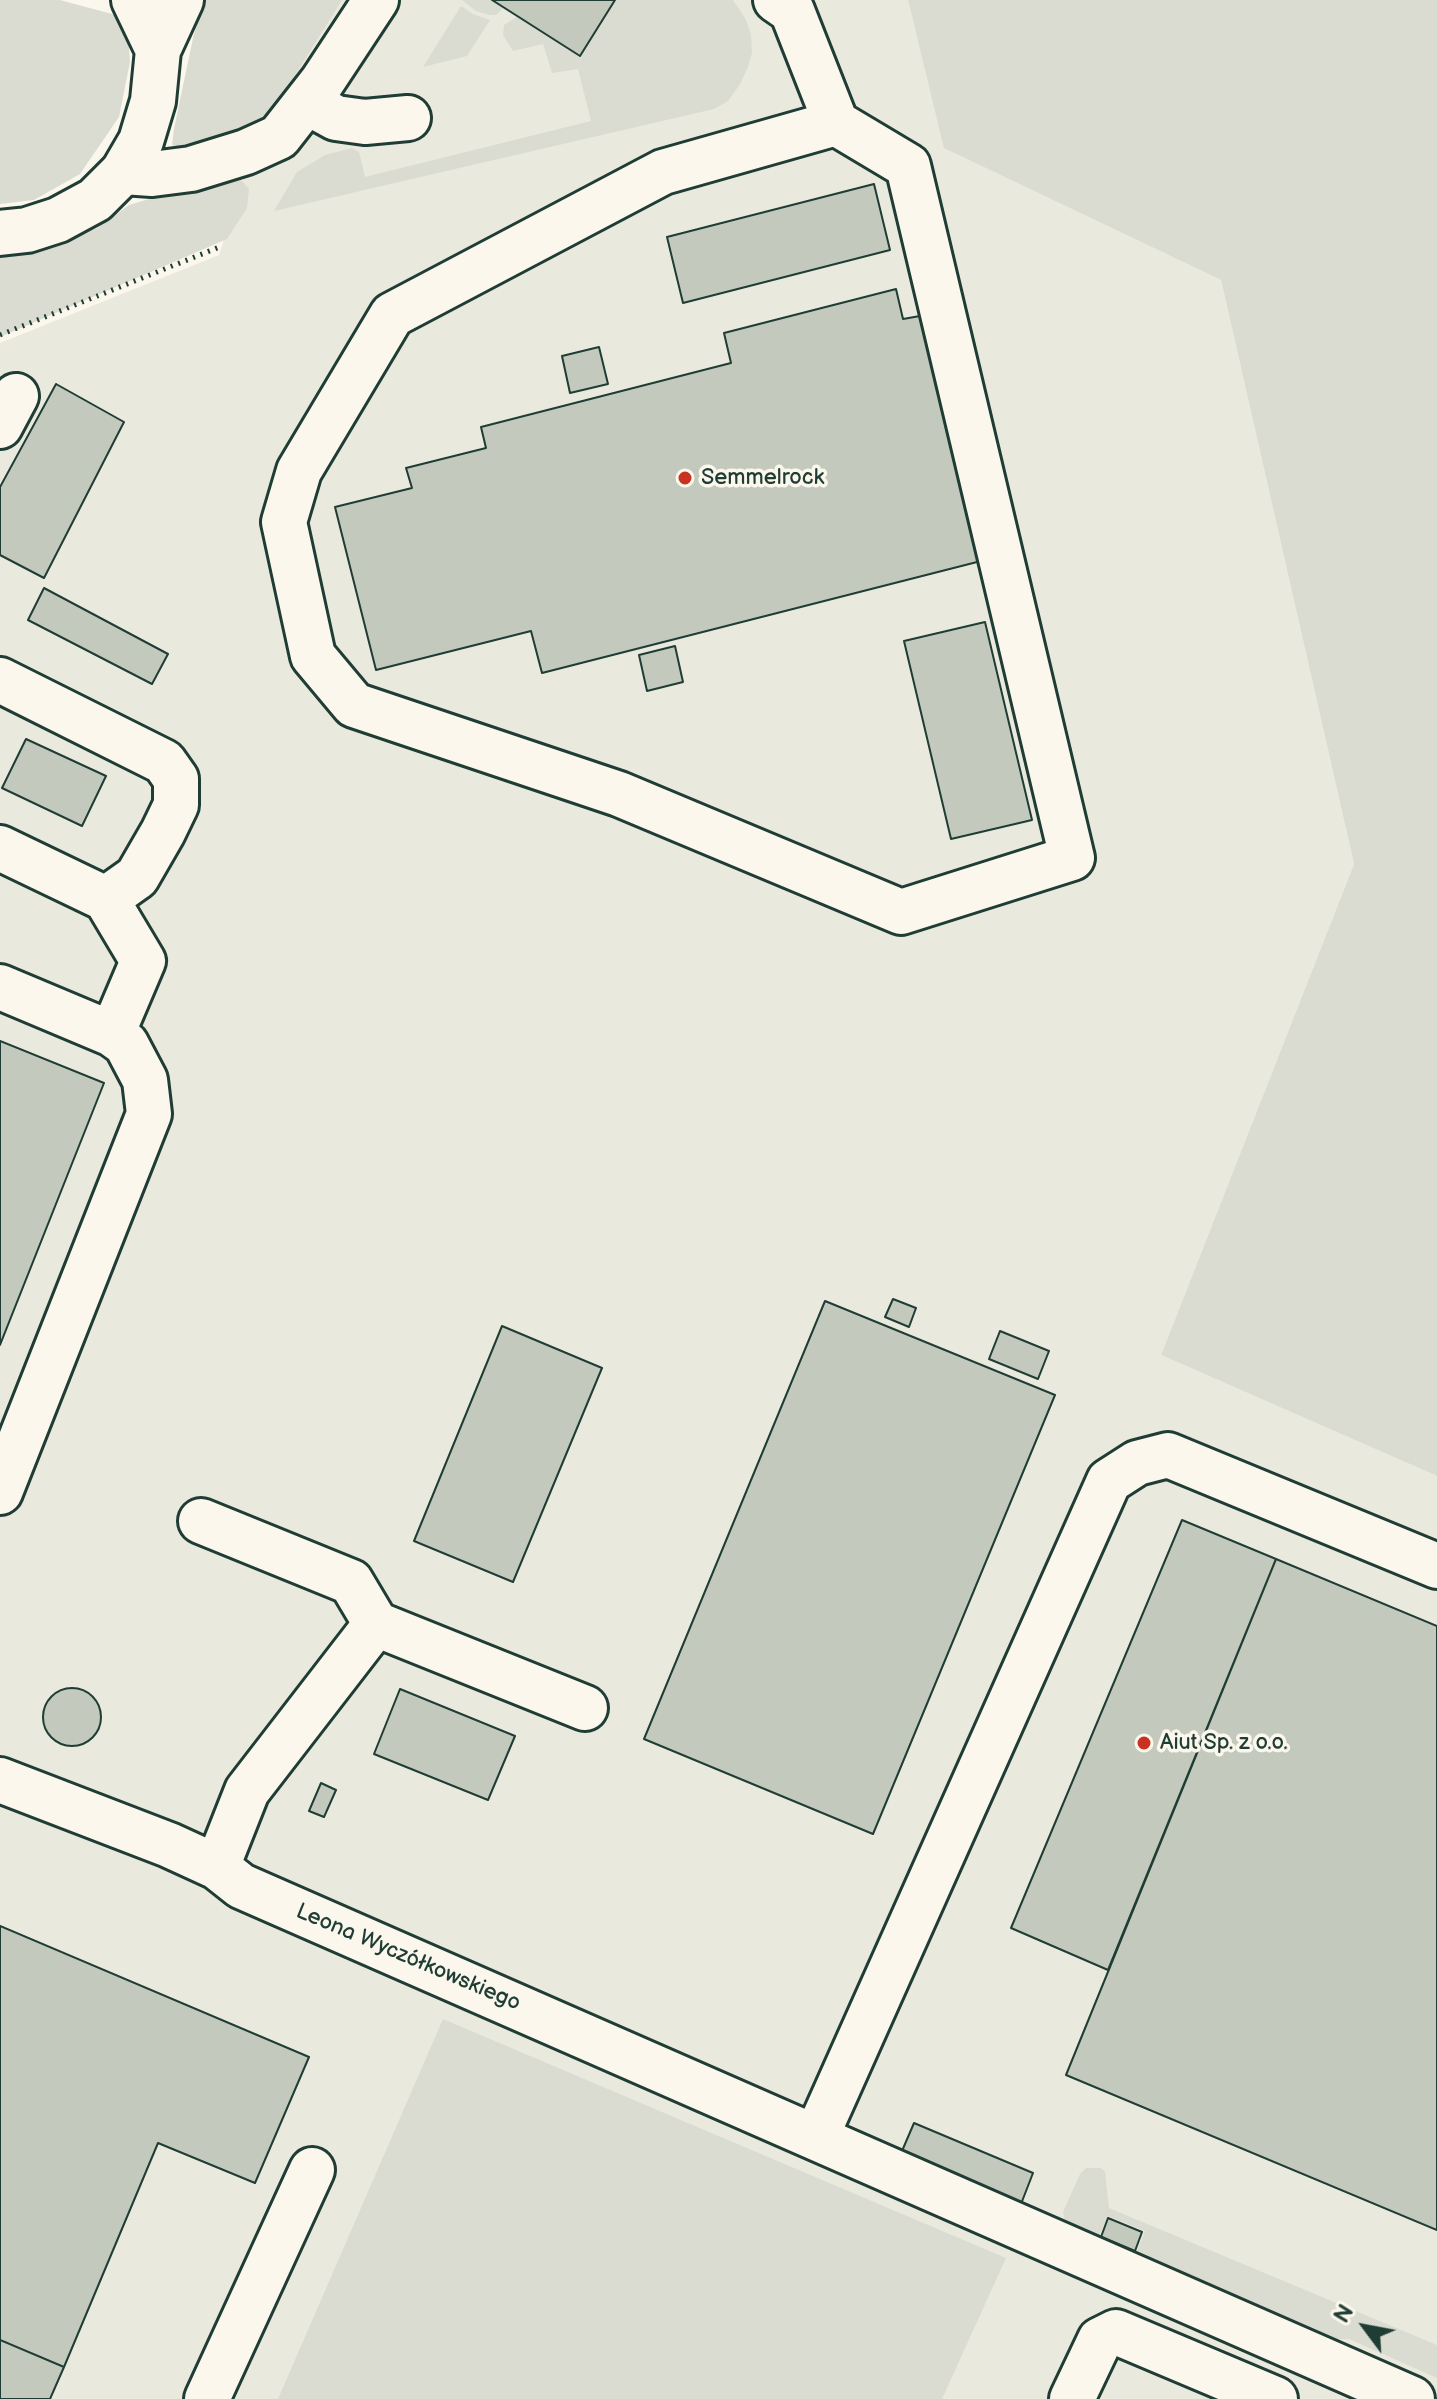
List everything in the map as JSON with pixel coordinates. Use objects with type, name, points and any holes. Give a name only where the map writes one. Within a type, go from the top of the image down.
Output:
[{"type":"main road","points":[[134,0],[158,50]]},
{"type":"main road","points":[[0,233],[27,230],[58,220],[95,200],[123,172],[141,141],[153,101],[158,50],[181,0]]},
{"type":"main road","points":[[123,172],[152,174],[191,169],[246,152],[279,137],[307,102],[376,0]]},
{"type":"main road","points":[[776,0],[792,11],[836,123],[908,166],[1072,858],[901,912],[619,794],[354,705],[313,656],[284,522],[299,471],[392,315],[663,172],[836,123]]},
{"type":"main road","points":[[307,102],[336,118],[365,122],[408,118]]},
{"type":"main road","points":[[0,680],[164,762],[176,779],[176,805],[137,877],[106,899]]},
{"type":"main road","points":[[0,848],[106,899],[143,961],[112,1034]]},
{"type":"main road","points":[[0,987],[112,1034],[126,1044],[145,1080],[149,1114],[0,1492]]},
{"type":"main road","points":[[816,2137],[1109,1481],[1137,1463],[1168,1455],[1437,1566]]},
{"type":"main road","points":[[201,1521],[351,1582],[376,1624],[585,1708]]},
{"type":"main road","points":[[217,1867],[247,1791],[376,1624]]},
{"type":"main road","name":"Leona Wyczółkowskiego","points":[[0,1780],[169,1845],[217,1867],[241,1886],[1412,2399]]},
{"type":"main road","points":[[207,2399],[312,2170]]},
{"type":"main road","points":[[1074,2398],[1100,2340],[1116,2332],[1275,2399]]},
{"type":"path","points":[[0,335],[222,246]]},
{"type":"shaded area","points":[[0,0],[60,0],[127,18],[130,62],[119,117],[80,174],[34,200],[0,204]]},
{"type":"shaded area","points":[[204,0],[342,0],[274,109],[276,121],[191,150],[172,145],[193,38]]},
{"type":"shaded area","points":[[341,0],[908,0],[945,148],[1221,280],[1354,864],[1161,1355],[1437,1476],[1437,2399],[0,2399],[0,343],[219,255],[259,126]]},
{"type":"shaded area","points":[[462,0],[492,0],[503,8],[496,15],[489,15],[476,11]]},
{"type":"shaded area","points":[[615,0],[733,0],[751,34],[752,53],[740,84],[728,101],[714,109],[274,211],[297,172],[325,155],[352,148],[359,152],[365,177],[591,121],[578,69],[552,73],[543,44],[513,51],[503,35],[504,25],[517,17],[580,56]]},
{"type":"shaded area","points":[[908,0],[1437,0],[1437,1476],[1161,1355],[1354,864],[1221,280],[944,148]]},
{"type":"shaded area","points":[[461,6],[490,20],[467,56],[423,67]]},
{"type":"shaded area","points":[[235,173],[249,189],[247,208],[227,239],[0,337],[0,258],[56,244],[97,228],[129,205]]},
{"type":"shaded area","points":[[443,2019],[1006,2258],[942,2399],[278,2399]]},
{"type":"shaded area","points":[[1086,2168],[1101,2168],[1105,2172],[1109,2208],[1437,2345],[1437,2378],[1349,2339],[1325,2339],[1134,2259],[1145,2231],[1108,2216],[1096,2242],[1066,2225],[1063,2212],[1080,2174]]},
{"type":"building","points":[[492,0],[615,0],[580,56]]},
{"type":"building","points":[[874,184],[890,250],[683,303],[667,237]]},
{"type":"building","name":"Semmelrock","points":[[896,289],[903,319],[920,316],[981,561],[542,673],[531,631],[376,670],[335,507],[412,488],[406,468],[486,448],[481,427],[731,363],[724,333]]},
{"type":"building","points":[[599,347],[608,384],[570,393],[562,356]]},
{"type":"building","points":[[56,384],[124,422],[44,578],[0,555],[0,487]]},
{"type":"building","points":[[44,588],[168,654],[152,684],[28,620]]},
{"type":"building","points":[[985,622],[1032,820],[951,839],[904,641]]},
{"type":"building","points":[[675,646],[683,682],[647,691],[639,655]]},
{"type":"building","points":[[26,739],[106,776],[82,826],[2,788]]},
{"type":"building","points":[[0,1041],[104,1083],[0,1345]]},
{"type":"building","points":[[893,1299],[916,1308],[909,1327],[885,1317]]},
{"type":"building","points":[[825,1301],[1055,1395],[873,1834],[644,1739]]},
{"type":"building","points":[[502,1326],[602,1368],[513,1582],[414,1541]]},
{"type":"building","points":[[1000,1331],[1049,1351],[1038,1379],[989,1359]]},
{"type":"building","name":"Aiut Sp. z o.o.","points":[[1182,1520],[1276,1559],[1108,1970],[1011,1928]]},
{"type":"building","points":[[1276,1559],[1437,1626],[1437,2230],[1066,2075]]},
{"type":"building","points":[[72,1688],[93,1696],[101,1717],[93,1738],[72,1746],[51,1738],[43,1717],[51,1696]]},
{"type":"building","points":[[400,1689],[515,1736],[488,1800],[374,1754]]},
{"type":"building","points":[[321,1783],[336,1790],[324,1817],[309,1811]]},
{"type":"building","points":[[0,1926],[309,2057],[255,2183],[158,2143],[64,2367],[0,2340]]},
{"type":"building","points":[[914,2123],[1033,2173],[1021,2204],[902,2151]]},
{"type":"building","points":[[1108,2218],[1142,2232],[1135,2251],[1101,2237]]},
{"type":"building","points":[[0,2340],[64,2367],[50,2399],[0,2399]]},
{"type":"place","name":"Semmelrock","points":[[685,478]]},
{"type":"place","name":"Aiut Sp. z o.o.","points":[[1144,1743]]}]
